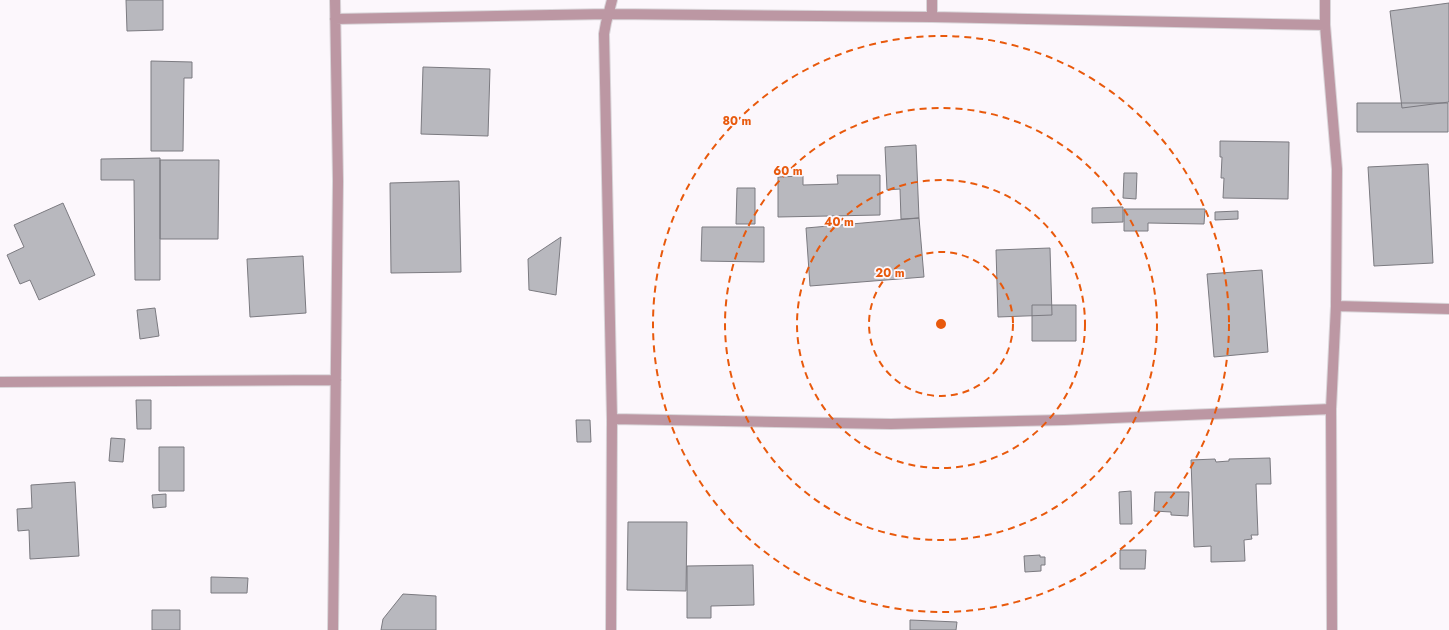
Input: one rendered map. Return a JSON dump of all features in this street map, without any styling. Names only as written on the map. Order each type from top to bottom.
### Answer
[{"type":"street","points":[[333,630],[338,181],[335,0]]},
{"type":"street","points":[[611,630],[612,419],[604,34],[612,0]]},
{"type":"street","points":[[932,0],[932,17]]},
{"type":"street","points":[[1325,0],[1325,25],[1337,170],[1336,306],[1331,408],[1332,630]]},
{"type":"street","points":[[335,20],[609,14],[932,17],[1325,25]]},
{"type":"street","points":[[1336,306],[1449,308]]},
{"type":"street","points":[[0,382],[336,380]]},
{"type":"street","points":[[612,419],[890,424],[1064,420],[1331,408]]},
{"type":"building","points":[[126,0],[163,0],[163,30],[127,31]]},
{"type":"building","points":[[1449,3],[1449,102],[1402,108],[1390,11]]},
{"type":"building","points":[[151,61],[192,62],[192,78],[184,78],[183,151],[151,151]]},
{"type":"building","points":[[423,67],[490,69],[488,136],[421,134]]},
{"type":"building","points":[[1357,103],[1448,103],[1448,132],[1357,132]]},
{"type":"building","points":[[1220,141],[1289,142],[1288,199],[1223,198],[1224,178],[1221,178],[1222,157],[1220,157]]},
{"type":"building","points":[[916,145],[919,218],[901,219],[900,189],[887,190],[885,147]]},
{"type":"building","points":[[160,158],[160,280],[135,280],[134,180],[101,180],[101,159]]},
{"type":"building","points":[[160,160],[219,160],[218,239],[160,239]]},
{"type":"building","points":[[1428,164],[1433,263],[1374,266],[1368,167]]},
{"type":"building","points":[[1124,173],[1137,173],[1136,199],[1123,198]]},
{"type":"building","points":[[837,175],[880,175],[880,215],[778,217],[778,177],[803,176],[803,185],[838,184]]},
{"type":"building","points":[[459,181],[461,272],[391,273],[390,183]]},
{"type":"building","points":[[737,188],[755,188],[755,224],[736,224]]},
{"type":"building","points":[[63,203],[95,275],[39,300],[30,280],[20,284],[7,255],[24,247],[14,225]]},
{"type":"building","points":[[1123,207],[1123,222],[1092,223],[1092,208]]},
{"type":"building","points":[[1124,209],[1205,209],[1204,224],[1148,223],[1148,231],[1124,231]]},
{"type":"building","points":[[1238,211],[1238,219],[1215,220],[1215,212]]},
{"type":"building","points":[[919,218],[924,277],[810,286],[806,228]]},
{"type":"building","points":[[702,227],[764,227],[764,262],[701,261]]},
{"type":"building","points":[[561,237],[556,295],[529,290],[528,259]]},
{"type":"building","points":[[1050,248],[1052,315],[998,317],[996,250]]},
{"type":"building","points":[[303,256],[306,313],[250,317],[247,259]]},
{"type":"building","points":[[1262,270],[1268,352],[1214,357],[1207,274]]},
{"type":"building","points":[[1032,305],[1076,305],[1076,341],[1032,341]]},
{"type":"building","points":[[155,308],[159,336],[140,339],[137,310]]},
{"type":"building","points":[[136,400],[151,400],[151,429],[137,429]]},
{"type":"building","points":[[576,420],[590,420],[591,442],[577,442]]},
{"type":"building","points":[[111,438],[125,439],[123,462],[109,461]]},
{"type":"building","points":[[159,447],[184,447],[184,491],[159,491]]},
{"type":"building","points":[[1270,458],[1271,484],[1256,484],[1258,535],[1251,535],[1252,539],[1244,540],[1245,561],[1211,562],[1211,546],[1194,547],[1191,460],[1215,459],[1216,462],[1229,461],[1229,459]]},
{"type":"building","points":[[75,482],[79,556],[30,559],[29,530],[18,531],[17,509],[32,508],[31,485]]},
{"type":"building","points":[[1131,491],[1132,524],[1120,524],[1119,492]]},
{"type":"building","points":[[1155,492],[1189,492],[1188,516],[1171,515],[1171,512],[1154,511]]},
{"type":"building","points":[[166,494],[166,507],[153,508],[152,495]]},
{"type":"building","points":[[628,522],[687,522],[686,591],[627,590]]},
{"type":"building","points":[[1120,550],[1146,550],[1145,569],[1120,569]]},
{"type":"building","points":[[1040,555],[1040,557],[1045,557],[1045,565],[1041,565],[1041,571],[1025,572],[1024,556]]},
{"type":"building","points":[[753,565],[754,605],[711,606],[711,618],[687,618],[687,566]]},
{"type":"building","points":[[211,577],[248,578],[247,593],[211,593]]},
{"type":"building","points":[[403,594],[436,596],[436,630],[381,630],[383,619]]},
{"type":"building","points":[[152,610],[180,610],[180,630],[152,630]]},
{"type":"building","points":[[910,620],[957,622],[956,630],[910,630]]}]
